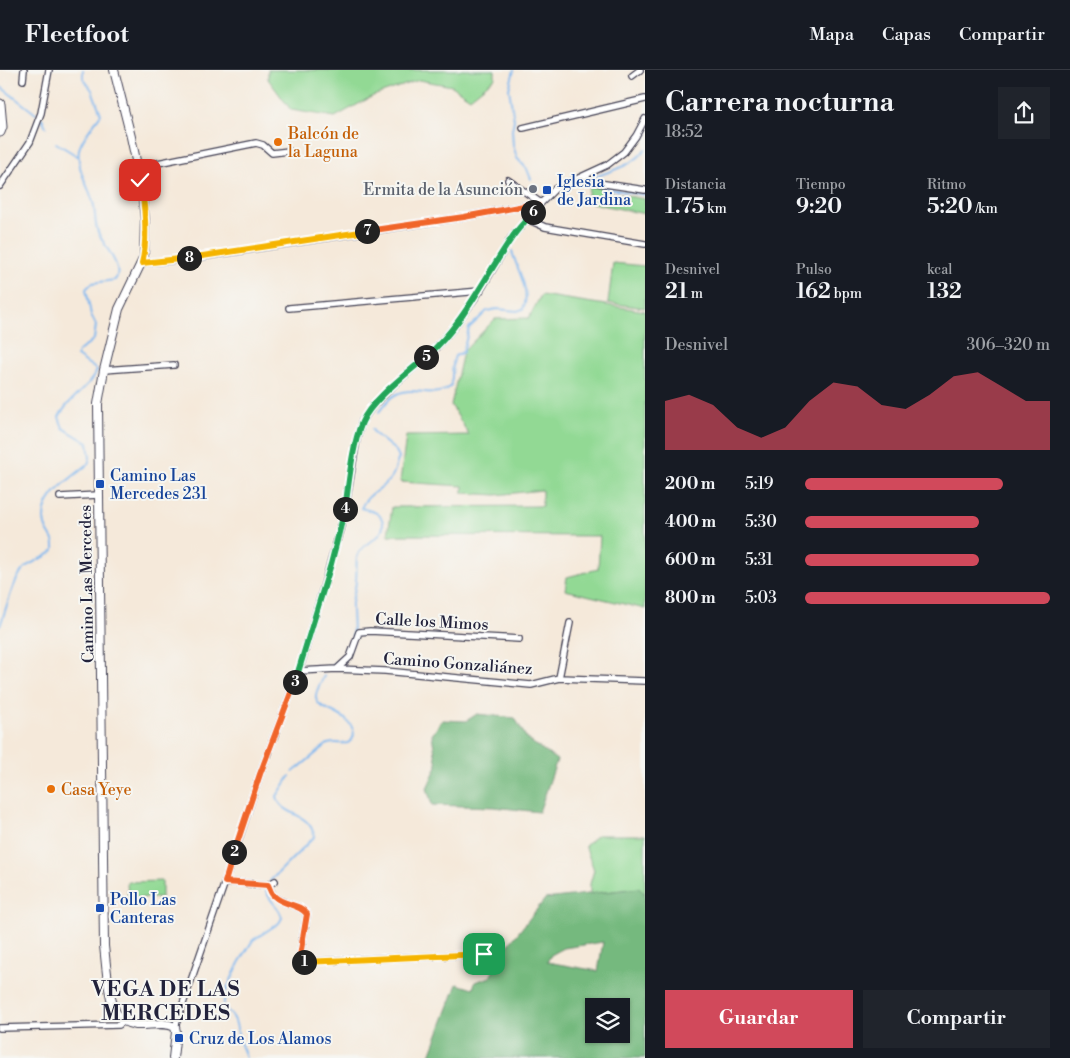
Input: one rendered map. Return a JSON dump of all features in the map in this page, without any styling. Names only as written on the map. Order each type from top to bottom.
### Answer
[{"type":"main road","name":"Camino Las Mercedes","points":[[114,70],[138,167],[145,219],[144,257],[119,309],[98,404],[104,946],[116,1014],[123,1021]]},
{"type":"main road","points":[[0,104],[2,127],[0,132]]},
{"type":"main road","points":[[123,1021],[135,1025],[169,1024],[175,1027],[173,1058]]},
{"type":"street","points":[[23,80],[24,70]]},
{"type":"street","points":[[0,186],[30,142],[41,113],[49,70]]},
{"type":"street","points":[[632,76],[640,70]]},
{"type":"street","points":[[523,128],[645,99]]},
{"type":"street","points":[[175,1027],[260,774],[299,671],[344,516],[357,438],[362,421],[372,407],[434,350],[455,326],[480,291],[512,238],[539,204],[555,189],[607,166],[624,152],[636,136],[645,119]]},
{"type":"street","points":[[138,167],[256,143],[263,145],[272,153],[289,151]]},
{"type":"street","points":[[586,175],[592,182],[645,190]]},
{"type":"street","points":[[508,180],[539,204]]},
{"type":"street","points":[[142,263],[187,259],[539,204]]},
{"type":"street","points":[[528,219],[545,227],[645,244]]},
{"type":"street","points":[[289,308],[480,291]]},
{"type":"street","points":[[104,370],[174,365]]},
{"type":"street","points":[[60,497],[98,495]]},
{"type":"street","points":[[559,678],[570,623]]},
{"type":"street","name":"Calle los Mimos","points":[[337,669],[350,657],[359,632],[519,639]]},
{"type":"street","name":"Camino Gonzaliánez","points":[[299,671],[337,669],[531,685],[559,678],[645,681]]},
{"type":"street","points":[[225,882],[268,885],[275,881]]},
{"type":"street","points":[[268,885],[274,896],[282,902],[303,908],[307,914],[299,962],[484,954]]},
{"type":"street","points":[[0,1028],[119,1025],[123,1021]]},
{"type":"green space","points":[[268,70],[495,70],[495,78],[470,98],[452,86],[419,80],[373,96],[335,117],[291,110],[268,79]]},
{"type":"green space","points":[[589,186],[598,187],[605,192],[645,199],[645,214],[587,202]]},
{"type":"green space","points":[[613,263],[645,266],[645,308],[608,303]]},
{"type":"green space","points":[[541,295],[645,311],[645,609],[565,590],[567,577],[598,569],[600,536],[388,535],[392,507],[542,506],[542,490],[496,495],[463,493],[463,486],[400,482],[406,436],[469,435],[451,405],[463,352],[495,319],[529,318]]},
{"type":"green space","points":[[477,714],[515,718],[527,739],[557,760],[539,812],[494,807],[432,805],[427,788],[437,766],[432,735],[442,720],[466,721]]},
{"type":"green space","points":[[597,835],[645,835],[645,894],[639,888],[590,894],[590,884],[594,870],[585,846]]},
{"type":"green space","points":[[162,881],[162,897],[128,898],[127,882]]},
{"type":"green space","points":[[639,888],[645,894],[645,1058],[429,1058],[457,984],[473,989],[475,982],[490,977],[506,948],[545,899]],"holes":[[[603,942],[598,971],[547,962],[551,955],[564,948]]]},
{"type":"waterway","points":[[0,626],[14,585],[22,571],[54,550],[52,539],[46,529],[44,515],[51,497],[88,464],[90,458],[88,443],[63,428],[59,417],[68,404],[89,383],[97,370],[77,356],[78,352],[94,339],[96,325],[91,315],[86,289],[92,283],[115,280],[117,269],[97,228],[93,202],[79,163],[80,146],[101,114],[92,90],[83,78],[83,70]]},
{"type":"waterway","points":[[514,70],[509,89],[514,120],[512,130],[513,145],[517,158],[527,169],[531,179]]},
{"type":"waterway","points":[[1,87],[36,114]]},
{"type":"waterway","points":[[42,118],[46,127]]},
{"type":"waterway","points":[[56,143],[79,157]]},
{"type":"waterway","points":[[592,178],[628,164],[641,155],[645,149]]},
{"type":"waterway","points":[[562,191],[584,180]]},
{"type":"waterway","points":[[601,185],[605,188],[645,195]]},
{"type":"waterway","points":[[379,412],[392,397],[399,393],[407,391],[437,392],[451,386],[455,356],[463,352],[469,328],[487,311],[497,309],[517,311],[523,309],[526,295],[525,287],[512,251]]},
{"type":"waterway","points":[[331,666],[345,657],[351,642],[353,629],[352,602],[356,583],[357,557],[359,552],[376,538],[383,525],[379,515],[361,508],[363,503],[392,477],[399,457],[396,451],[374,433],[372,429]]},
{"type":"waterway","points":[[293,772],[328,744],[348,743],[354,734],[350,724],[345,719],[321,706],[318,702],[316,693],[324,676]]},
{"type":"waterway","points":[[270,881],[314,837],[308,823],[279,802],[277,796],[290,776]]},
{"type":"waterway","points":[[246,1058],[236,1023],[232,1015],[223,1007],[226,991],[239,963],[253,940],[279,923],[282,918],[266,890]]},
{"type":"place","name":"Balcón de la Laguna","points":[[278,142]]},
{"type":"place","name":"Ermita de la Asunción","points":[[533,189]]},
{"type":"place","name":"Iglesia de Jardina","points":[[547,190]]},
{"type":"place","name":"Camino Las Mercedes 231","points":[[100,484]]},
{"type":"place","name":"Casa Yeye","points":[[51,789]]},
{"type":"place","name":"Pollo Las Canteras","points":[[100,908]]},
{"type":"place","name":"Cruz de Los Alamos","points":[[179,1038]]},
{"type":"district","name":"VEGA DE LAS MERCEDES","points":[[166,1001]]},
{"type":"route","points":[[140,180],[145,219],[144,257],[142,263],[146,264],[464,217],[529,205],[538,206],[512,238],[480,291],[455,326],[434,350],[372,407],[362,421],[357,438],[344,516],[312,630],[299,671],[260,774],[225,882],[268,885],[274,896],[282,902],[303,908],[307,914],[299,962],[484,954]]}]
